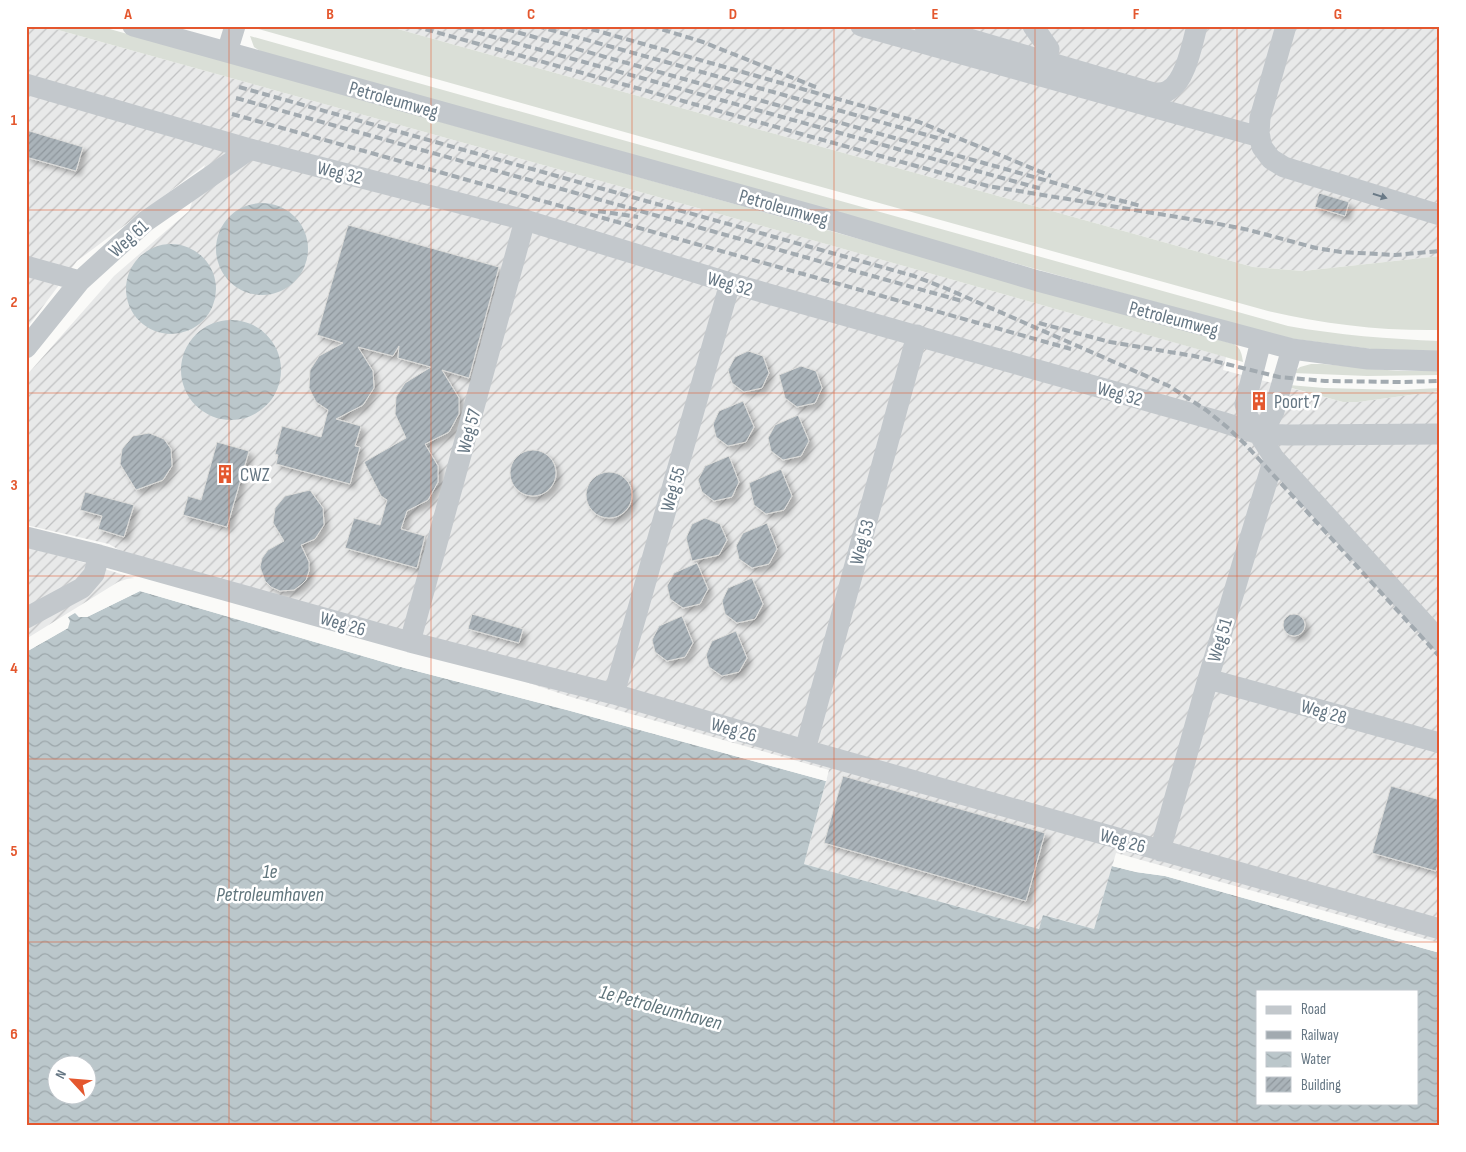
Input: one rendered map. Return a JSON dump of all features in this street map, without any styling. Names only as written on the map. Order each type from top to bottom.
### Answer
[{"type":"street","name":"Petroleumweg","points":[[133,26],[829,220],[1038,281],[1292,349],[1368,359],[1440,361]]},
{"type":"street","points":[[227,52],[235,26]]},
{"type":"street","points":[[861,26],[1260,137]]},
{"type":"street","points":[[925,26],[1154,93],[1163,93],[1171,90],[1183,72],[1197,26]]},
{"type":"street","points":[[1032,26],[1049,49],[1046,61]]},
{"type":"street","points":[[1286,26],[1260,118],[1259,134],[1262,147],[1271,159],[1284,166],[1440,215]]},
{"type":"street","name":"Weg 32","points":[[26,84],[250,149],[525,220],[730,283],[1222,422],[1258,434],[1440,434]]},
{"type":"street","name":"Weg 61","points":[[26,348],[80,281],[146,221],[250,149]]},
{"type":"street","name":"Weg 57","points":[[410,642],[525,220]]},
{"type":"street","points":[[26,266],[80,281]]},
{"type":"street","name":"Weg 55","points":[[614,694],[730,283]]},
{"type":"street","name":"Weg 53","points":[[805,750],[917,335]]},
{"type":"street","points":[[1261,341],[1245,404],[1248,417],[1258,434],[1274,458],[1440,642]]},
{"type":"street","points":[[1258,434],[1268,423],[1274,411],[1292,349]]},
{"type":"street","name":"Weg 51","points":[[1160,851],[1208,679],[1274,458]]},
{"type":"street","name":"Weg 26","points":[[26,536],[410,642],[614,694],[1160,851],[1440,929]]},
{"type":"street","points":[[26,618],[82,588],[94,574],[99,555]]},
{"type":"street","name":"Weg 28","points":[[1208,679],[1440,743]]},
{"type":"shaded area","points":[[26,26],[44,26],[1226,357],[1223,370],[1343,402],[1358,402],[1440,391],[1440,943],[1116,853],[1094,929],[1044,915],[1039,929],[804,864],[829,770],[571,697],[174,565],[126,554],[109,544],[26,525],[26,376],[114,276],[189,211],[205,165],[77,261],[26,329]]},
{"type":"shaded area","points":[[44,26],[99,26],[1234,344],[1242,354],[1243,362],[780,231]]},
{"type":"shaded area","points":[[248,26],[387,26],[1253,267],[1303,271],[1440,256],[1440,330],[1353,326],[1268,311]]},
{"type":"shaded area","points":[[387,26],[1440,26],[1440,256],[1303,271],[1253,267]]},
{"type":"shaded area","points":[[250,36],[1288,326],[1364,336],[1440,341],[1440,351],[1371,349],[1287,338],[1240,326],[263,53],[254,47]]},
{"type":"shaded area","points":[[1311,364],[1398,371],[1440,371],[1440,375],[1367,376],[1293,373],[1300,367]]},
{"type":"shaded area","points":[[1289,385],[1400,390],[1440,388],[1440,391],[1358,402],[1343,402],[1288,387]]},
{"type":"shaded area","points":[[26,547],[134,578],[118,582],[26,639]]},
{"type":"water","points":[[262,203],[280,206],[295,216],[305,231],[308,249],[305,267],[295,282],[280,292],[262,295],[244,292],[229,282],[219,267],[216,249],[219,231],[229,216],[244,206]]},
{"type":"water","points":[[171,244],[188,247],[203,257],[213,272],[216,289],[213,306],[203,321],[188,331],[171,334],[154,331],[139,321],[129,306],[126,289],[129,272],[139,257],[154,247]]},
{"type":"water","points":[[231,320],[250,324],[266,335],[277,351],[281,370],[277,389],[266,405],[250,416],[231,420],[212,416],[196,405],[185,389],[181,370],[185,351],[196,335],[212,324]]},
{"type":"water","name":"1e Petroleumhaven","points":[[140,591],[397,666],[567,710],[826,781],[804,864],[1039,929],[1043,915],[1094,929],[1112,866],[1165,876],[1440,953],[1440,1126],[26,1126],[26,652],[68,628],[68,617],[75,612],[79,617],[87,617]]},
{"type":"pier","points":[[140,588],[398,663],[827,779],[826,781],[567,710],[397,666],[140,591],[87,617],[79,617],[75,613],[68,617],[70,621],[68,628],[26,652],[26,649],[66,627],[67,621],[65,616],[74,610],[77,610],[80,615],[86,615]]},
{"type":"pier","points":[[1113,863],[1137,870],[1166,874],[1440,950],[1440,953],[1165,876],[1112,866]]},
{"type":"building","points":[[26,130],[83,147],[76,171],[26,157]]},
{"type":"building","points":[[1319,193],[1349,202],[1345,216],[1315,207]]},
{"type":"building","points":[[348,225],[499,267],[469,378],[442,370],[459,398],[459,414],[449,432],[425,444],[438,466],[438,482],[428,500],[407,511],[401,529],[425,536],[417,568],[345,548],[354,518],[380,525],[387,500],[381,496],[364,462],[406,438],[395,414],[396,397],[405,383],[431,367],[398,358],[399,346],[393,356],[358,347],[373,371],[374,388],[363,405],[336,419],[361,426],[355,446],[360,447],[350,484],[276,464],[278,455],[275,454],[282,426],[321,437],[328,410],[316,402],[309,388],[310,370],[319,356],[343,343],[317,335]]},
{"type":"building","points":[[748,351],[763,356],[769,373],[762,388],[744,392],[732,383],[728,370],[735,357]]},
{"type":"building","points":[[801,366],[816,371],[822,388],[815,403],[797,407],[785,398],[779,375]]},
{"type":"building","points":[[743,401],[754,427],[746,442],[728,446],[716,437],[713,424],[719,411]]},
{"type":"building","points":[[798,415],[809,441],[801,456],[783,460],[771,451],[768,438],[775,425]]},
{"type":"building","points":[[149,433],[164,439],[171,449],[172,466],[163,480],[136,490],[120,464],[122,449],[133,436]]},
{"type":"building","name":"CWZ","points":[[217,442],[249,451],[227,527],[183,515],[188,496],[201,500]]},
{"type":"building","points":[[533,450],[546,454],[552,460],[556,473],[552,486],[546,492],[533,496],[520,492],[514,486],[510,473],[514,460],[520,454]]},
{"type":"building","points":[[729,456],[739,482],[732,497],[714,501],[702,492],[698,480],[705,466]]},
{"type":"building","points":[[781,469],[792,496],[784,510],[766,514],[754,505],[749,483]]},
{"type":"building","points":[[609,472],[622,476],[628,482],[632,495],[628,508],[622,514],[609,518],[596,514],[590,508],[586,495],[590,482],[596,476]]},
{"type":"building","points":[[310,490],[323,508],[324,525],[315,539],[301,545],[309,562],[306,580],[294,590],[280,591],[271,587],[265,581],[260,567],[262,558],[268,550],[284,541],[273,523],[275,508],[285,496]]},
{"type":"building","points":[[85,492],[134,505],[124,537],[98,529],[102,516],[80,510]]},
{"type":"building","points":[[705,518],[720,524],[727,540],[719,555],[692,561],[686,538],[692,524]]},
{"type":"building","points":[[767,523],[777,549],[769,564],[752,568],[739,559],[736,546],[743,533]]},
{"type":"building","points":[[697,563],[708,589],[700,604],[683,608],[670,599],[667,586],[674,573]]},
{"type":"building","points":[[752,578],[763,604],[755,619],[737,623],[725,614],[722,601],[728,588]]},
{"type":"building","points":[[472,614],[523,629],[519,643],[468,629]]},
{"type":"building","points":[[1294,614],[1302,617],[1305,625],[1302,633],[1294,636],[1286,633],[1283,625],[1286,617]]},
{"type":"building","points":[[682,616],[693,643],[685,657],[667,661],[655,652],[652,640],[659,626]]},
{"type":"building","points":[[736,631],[747,658],[739,672],[722,676],[709,667],[706,655],[712,641]]},
{"type":"building","points":[[843,776],[1045,833],[1026,901],[824,843]]},
{"type":"building","points":[[1391,786],[1440,800],[1440,858],[1436,871],[1372,853]]},
{"type":"railway","points":[[414,26],[988,186],[1214,223],[1249,230],[1316,248],[1341,252],[1395,255],[1440,251]]},
{"type":"railway","points":[[454,26],[1042,189]]},
{"type":"railway","points":[[495,26],[1141,206]]},
{"type":"railway","points":[[537,26],[952,142]]},
{"type":"railway","points":[[580,26],[919,122],[1051,176]]},
{"type":"railway","points":[[651,26],[703,42],[818,88]]},
{"type":"railway","points":[[239,87],[914,276],[1169,386],[1206,410],[1245,444],[1440,657]]},
{"type":"railway","points":[[236,98],[962,301]]},
{"type":"railway","points":[[232,114],[1071,349]]},
{"type":"railway","points":[[598,211],[638,217]]},
{"type":"railway","points":[[1039,323],[1110,342],[1194,356],[1279,377],[1325,381],[1440,381]]},
{"type":"place","name":"Poort 7","points":[[1259,401]]},
{"type":"place","name":"CWZ","points":[[225,474]]}]
